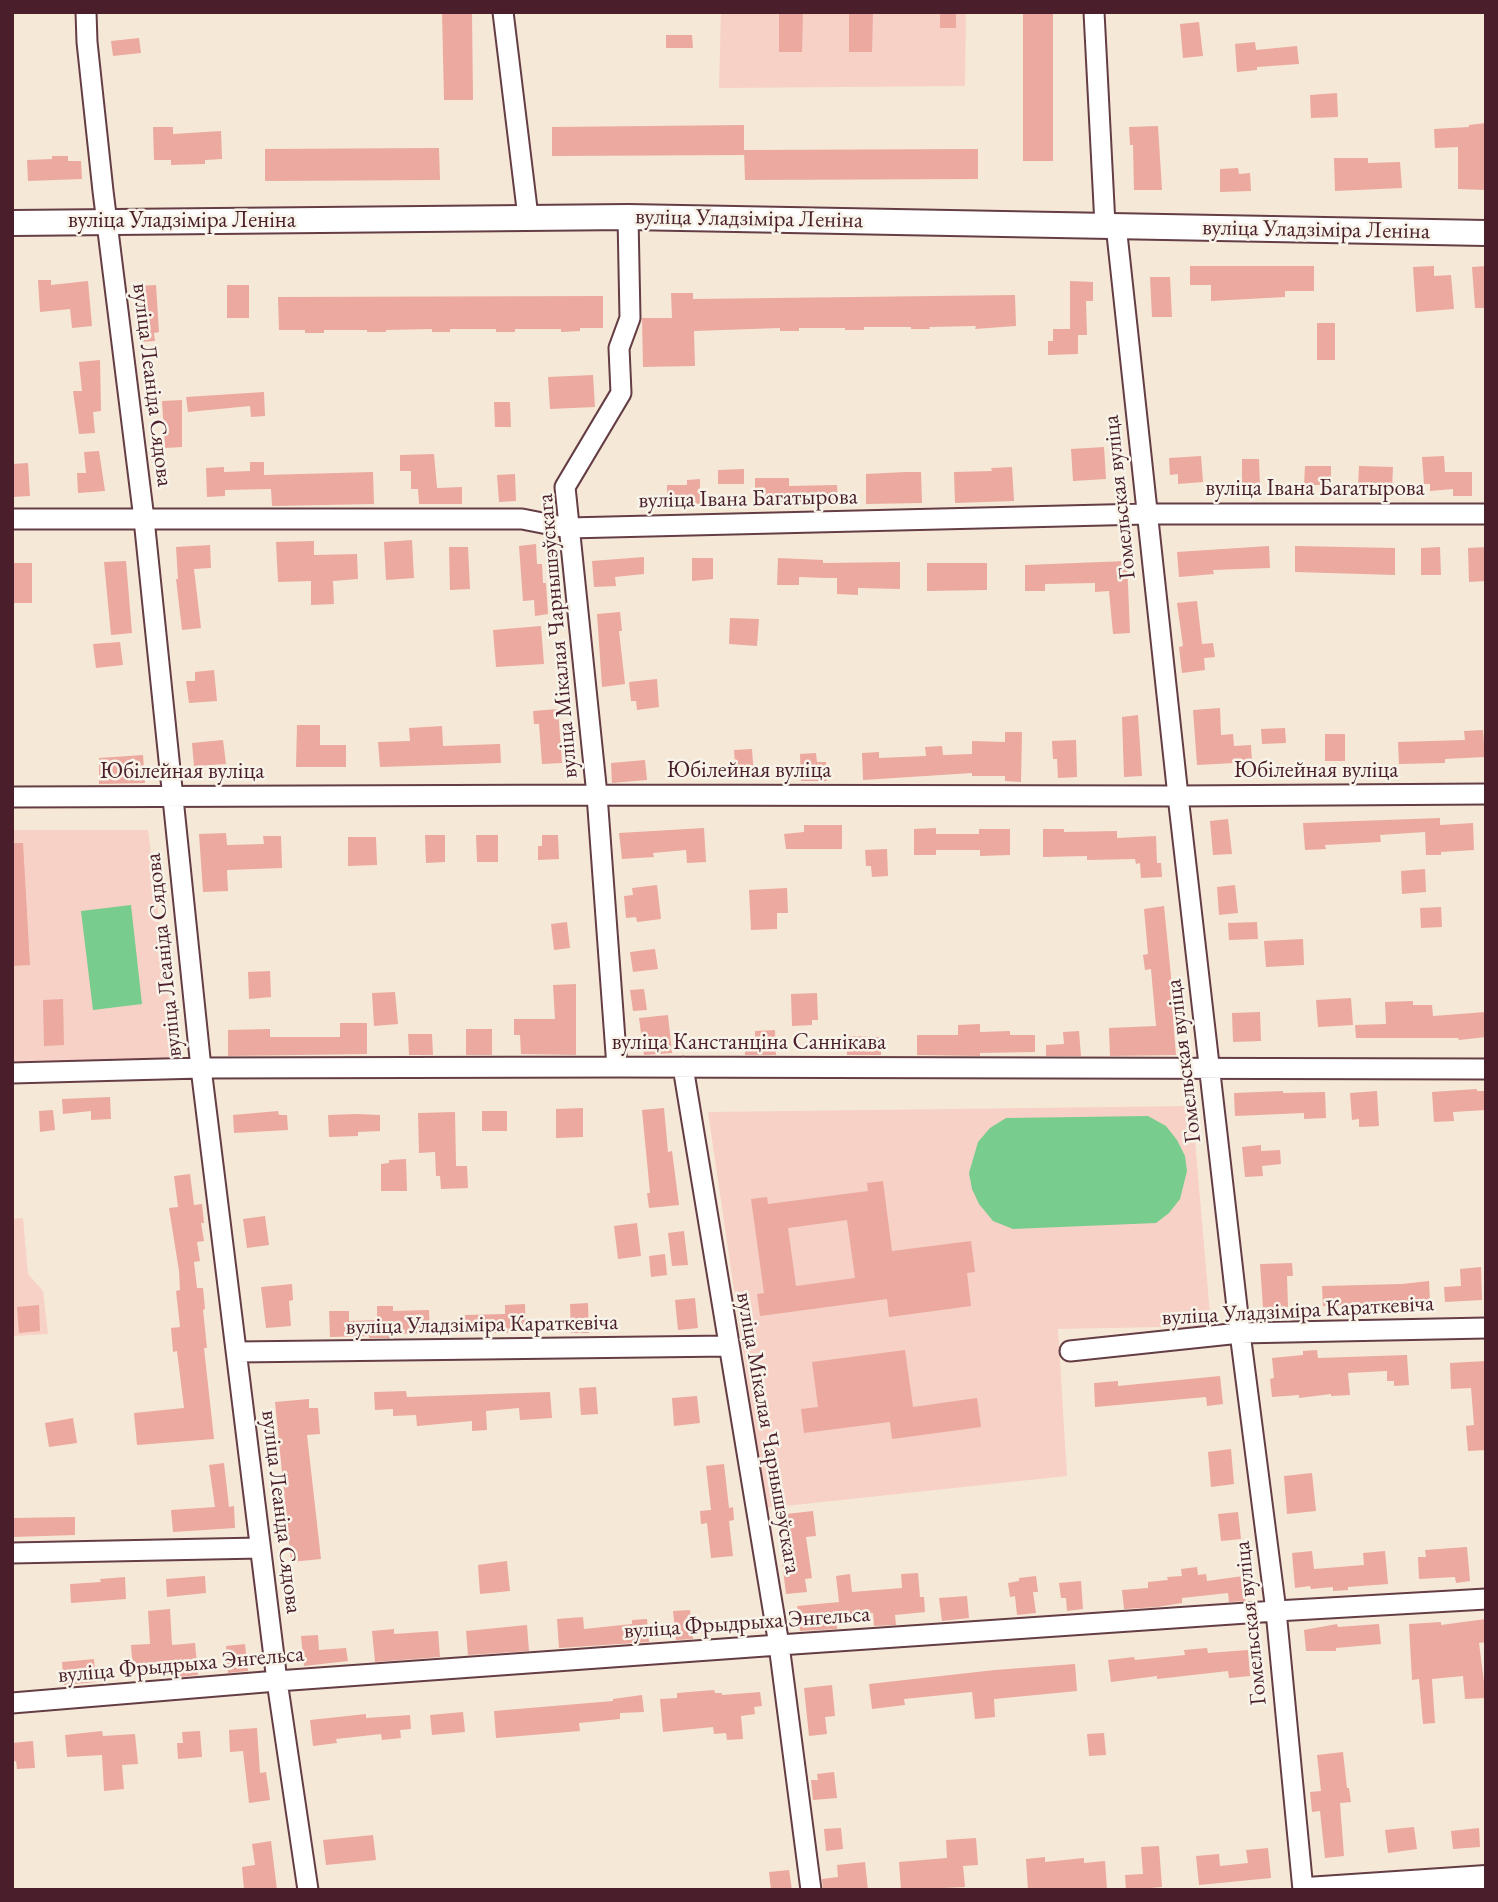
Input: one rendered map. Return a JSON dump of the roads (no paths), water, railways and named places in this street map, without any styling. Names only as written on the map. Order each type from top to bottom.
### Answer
[{"type":"main road","name":"вуліца Уладзіміра Леніна","points":[[12,223],[628,217],[1486,233]]},
{"type":"main road","points":[[1305,1890],[1486,1878]]},
{"type":"street","name":"вуліца Леаніда Сядова","points":[[86,12],[107,220],[144,519],[201,1068],[277,1681],[308,1890]]},
{"type":"street","points":[[503,12],[528,217]]},
{"type":"street","name":"Гомельская вуліца","points":[[1094,12],[1111,225],[1240,1333],[1276,1611],[1305,1890]]},
{"type":"street","name":"вуліца Мікалая Чарнышэўскага","points":[[617,1067],[597,795],[565,486],[621,393],[619,348],[630,318],[628,217]]},
{"type":"street","name":"вуліца Івана Багатырова","points":[[12,519],[522,519],[568,528],[1146,514],[1486,514]]},
{"type":"street","name":"Юбілейная вуліца","points":[[12,797],[1486,794]]},
{"type":"street","name":"вуліца Канстанціна Саннікава","points":[[12,1073],[201,1068],[1486,1069]]},
{"type":"street","name":"вуліца Мікалая Чарнышэўскага","points":[[683,1068],[779,1645],[811,1890]]},
{"type":"street","name":"вуліца Уладзіміра Караткевіча","points":[[1070,1351],[1240,1333],[1486,1328]]},
{"type":"street","name":"вуліца Уладзіміра Караткевіча","points":[[237,1353],[729,1346]]},
{"type":"street","points":[[12,1553],[260,1548]]},
{"type":"street","name":"вуліца Фрыдрыха Энгельса","points":[[12,1703],[779,1645],[1486,1599]]}]
